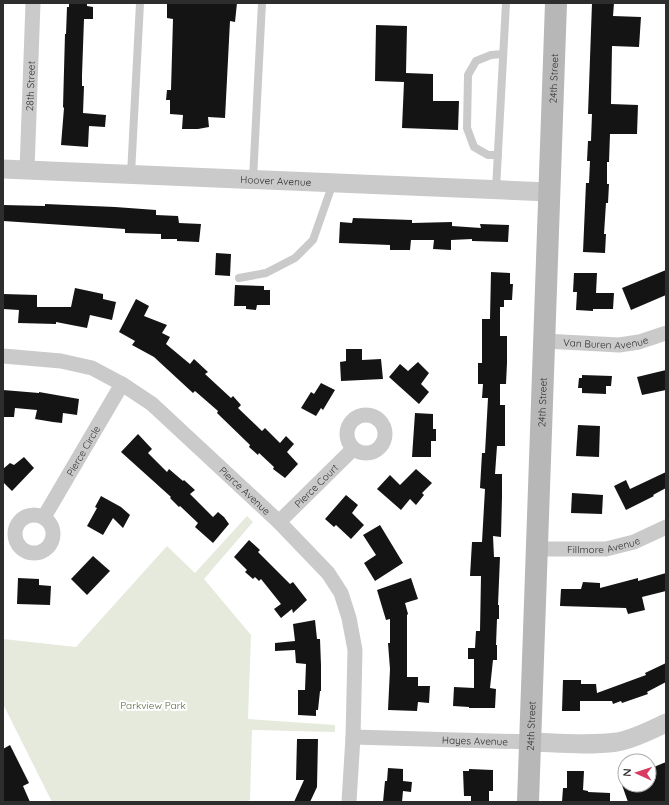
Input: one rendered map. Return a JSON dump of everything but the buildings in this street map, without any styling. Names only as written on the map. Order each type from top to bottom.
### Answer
[{"type":"main road","name":"24th Street","points":[[528,802],[556,3]]},
{"type":"street","name":"28th Street","points":[[27,170],[33,3]]},
{"type":"street","name":"Hoover Avenue","points":[[3,169],[549,192]]},
{"type":"street","name":"Van Buren Avenue","points":[[544,341],[619,345],[639,342],[666,333]]},
{"type":"street","name":"Pierce Avenue","points":[[3,356],[61,361],[92,368],[122,384],[152,404],[279,522],[328,573],[340,593],[350,618],[355,650],[353,737],[349,802]]},
{"type":"street","name":"Pierce Circle","points":[[44,517],[122,384]]},
{"type":"street","name":"Pierce Court","points":[[279,522],[353,449]]},
{"type":"street","name":"Fillmore Avenue","points":[[537,548],[606,549],[634,542],[666,527]]},
{"type":"street","name":"Hayes Avenue","points":[[353,737],[587,744],[618,742],[666,723]]},
{"type":"lane","points":[[131,174],[140,3]]},
{"type":"lane","points":[[253,179],[262,3]]},
{"type":"lane","points":[[496,190],[506,3]]},
{"type":"lane","points":[[498,155],[488,155],[474,147],[467,128],[468,75],[476,61],[491,55],[504,54]]},
{"type":"lane","points":[[239,278],[266,273],[295,258],[313,240],[333,182]]},
{"type":"green space","name":"Parkview Park","points":[[247,516],[253,522],[204,579],[251,635],[248,719],[335,725],[335,732],[252,730],[250,800],[246,802],[52,802],[3,704],[3,639],[76,647],[167,546],[195,573]]}]
